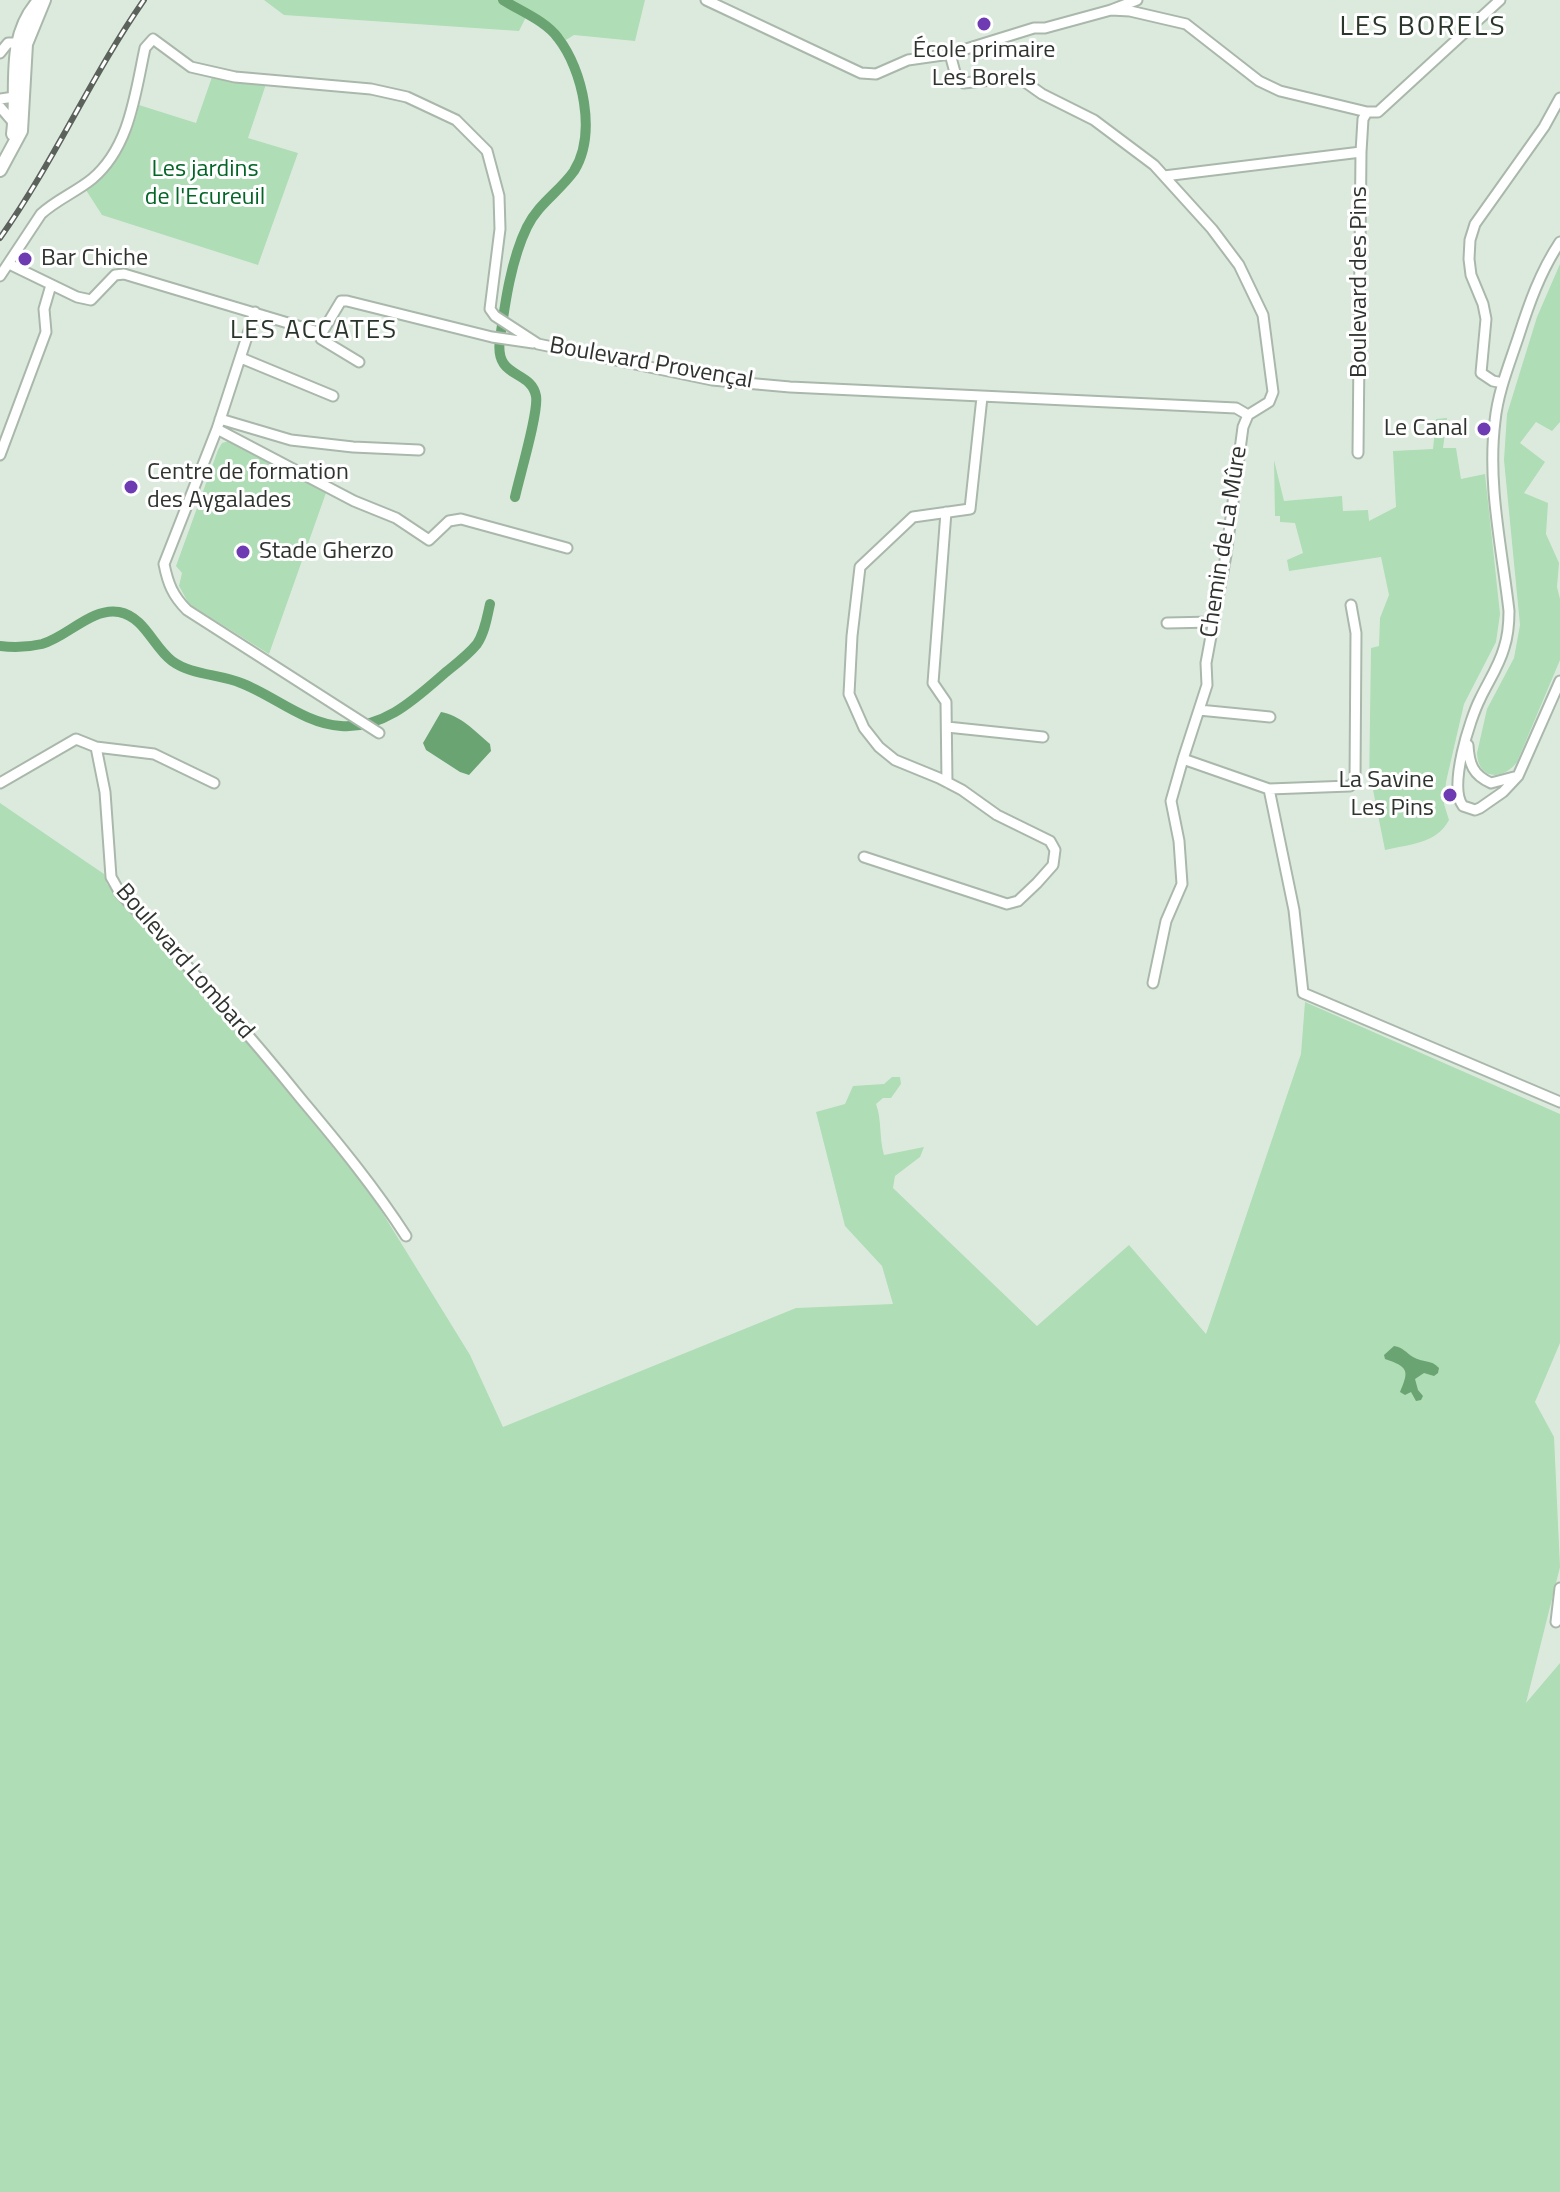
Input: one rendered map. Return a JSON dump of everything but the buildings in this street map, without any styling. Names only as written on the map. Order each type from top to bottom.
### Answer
[{"type":"main road","points":[[2,167],[21,131],[24,71],[22,24],[42,0]]},
{"type":"main road","points":[[2,167],[14,125],[14,64],[21,49]]},
{"type":"street","points":[[706,0],[861,73],[876,74],[908,60],[950,54],[1137,0]]},
{"type":"street","points":[[1111,10],[1130,11],[1186,24],[1259,81],[1280,91],[1378,112],[1500,0]]},
{"type":"street","name":"Boulevard Provençal","points":[[9,264],[41,214],[49,206],[71,196],[113,159],[126,130],[145,48],[153,39],[191,67],[235,77],[371,89],[407,97],[456,120],[487,151],[499,196],[500,229],[490,309],[495,316],[538,344],[712,380],[790,387],[1236,408],[1248,415]]},
{"type":"street","points":[[0,53],[8,43],[21,49]]},
{"type":"street","name":"Chemin de La Mûre","points":[[950,54],[959,80],[971,83],[1018,77],[1042,94],[1113,133],[1164,176],[1212,229],[1239,265],[1263,315],[1273,392],[1269,402],[1248,415],[1240,443],[1226,555],[1206,663],[1207,685],[1171,801],[1179,841],[1182,884],[1166,921],[1153,983]]},
{"type":"street","points":[[0,99],[14,97],[24,71]]},
{"type":"street","points":[[1503,383],[1481,373],[1486,319],[1471,275],[1470,240],[1475,224],[1544,127],[1560,98]]},
{"type":"street","points":[[0,107],[11,117],[14,125]]},
{"type":"street","name":"Boulevard des Pins","points":[[1358,453],[1361,152],[1363,119],[1367,112]]},
{"type":"street","points":[[1164,176],[1361,152]]},
{"type":"street","points":[[1560,242],[1528,305],[1496,414],[1493,452],[1509,630],[1504,650],[1476,708],[1468,734],[1458,794],[1463,806],[1475,810],[1503,792],[1518,776],[1560,681]]},
{"type":"street","points":[[0,276],[9,264],[77,297],[91,300],[115,275],[124,274],[318,332],[323,331],[341,301],[347,301],[492,337],[538,344]]},
{"type":"street","points":[[0,455],[46,332],[44,309],[51,285]]},
{"type":"street","points":[[255,312],[218,424],[164,564],[173,596],[197,618],[379,733]]},
{"type":"street","points":[[318,332],[321,339],[359,362]]},
{"type":"street","points":[[241,358],[333,396]]},
{"type":"street","points":[[864,857],[1007,904],[1018,901],[1053,865],[1055,850],[1050,841],[997,815],[947,782],[895,760],[879,747],[864,728],[849,694],[860,567],[913,517],[970,509],[982,397]]},
{"type":"street","points":[[218,424],[291,440],[419,450]]},
{"type":"street","points":[[218,424],[354,501],[396,518],[429,540],[449,521],[461,519],[567,548]]},
{"type":"street","points":[[946,512],[933,683],[946,702],[947,782]]},
{"type":"street","points":[[1183,759],[1269,789],[1350,786],[1355,781],[1356,633],[1351,605]]},
{"type":"street","points":[[1167,623],[1213,622]]},
{"type":"street","points":[[1199,710],[1270,717]]},
{"type":"street","points":[[947,727],[1043,737]]},
{"type":"street","points":[[1468,734],[1470,764],[1478,777],[1491,783],[1518,776]]},
{"type":"street","points":[[0,783],[76,739],[96,747],[154,754],[214,783]]},
{"type":"street","name":"Boulevard Lombard","points":[[96,747],[105,792],[111,877],[120,893],[275,1066],[377,1191],[406,1236]]},
{"type":"street","points":[[1269,789],[1294,910],[1303,993],[1560,1102]]},
{"type":"street","points":[[1556,1622],[1560,1588]]},
{"type":"green space","points":[[264,0],[645,0],[635,41],[574,35],[561,43],[550,29],[527,15],[519,31],[284,15]]},
{"type":"green space","name":"Les jardins de l'Ecureuil","points":[[212,77],[266,84],[248,138],[298,153],[258,265],[102,215],[86,190],[120,152],[139,105],[196,123]]},
{"type":"green space","points":[[1560,264],[1560,422],[1552,431],[1536,422],[1520,443],[1545,462],[1524,493],[1548,503],[1546,534],[1559,563],[1560,660],[1517,762],[1505,772],[1492,775],[1482,768],[1477,753],[1487,709],[1514,658],[1520,625],[1504,460],[1507,414],[1537,317]]},
{"type":"green space","points":[[1447,418],[1443,448],[1456,448],[1461,479],[1485,474],[1500,614],[1496,642],[1464,704],[1446,782],[1444,804],[1449,820],[1430,838],[1385,850],[1373,790],[1369,790],[1371,648],[1379,646],[1380,618],[1389,595],[1381,557],[1289,571],[1287,560],[1303,553],[1295,523],[1280,522],[1280,516],[1275,516],[1274,460],[1284,501],[1342,496],[1343,511],[1368,510],[1369,521],[1396,507],[1393,451],[1433,449],[1436,419]]},
{"type":"green space","name":"Stade Gherzo","points":[[229,441],[327,490],[269,654],[189,604],[179,586],[182,573],[176,566],[218,450],[222,443]]},
{"type":"green space","points":[[0,803],[104,874],[107,884],[244,1039],[369,1191],[470,1355],[503,1427],[796,1308],[893,1304],[882,1266],[845,1226],[816,1112],[845,1104],[853,1086],[884,1084],[892,1077],[900,1077],[901,1084],[891,1098],[883,1098],[876,1104],[884,1155],[924,1147],[920,1157],[895,1176],[893,1188],[1037,1326],[1129,1245],[1206,1334],[1301,1054],[1305,1002],[1560,1114],[1560,1343],[1535,1402],[1554,1437],[1560,1567],[1526,1703],[1560,1663],[1560,2192],[0,2192]]},
{"type":"shaded area","points":[[441,712],[461,720],[490,744],[491,751],[469,775],[426,750],[423,743]]},
{"type":"shaded area","points":[[1394,1346],[1439,1368],[1434,1376],[1424,1373],[1415,1379],[1423,1396],[1421,1400],[1416,1401],[1411,1392],[1405,1395],[1400,1392],[1405,1371],[1403,1367],[1385,1359],[1384,1355]]},
{"type":"waterway","points":[[503,0],[540,21],[567,51],[580,84],[586,121],[581,156],[574,171],[537,211],[527,227],[507,296],[500,339],[502,361],[533,387],[536,396],[532,430],[515,497]]},
{"type":"waterway","points":[[0,646],[42,644],[89,618],[119,612],[136,620],[165,655],[180,666],[241,683],[315,720],[357,726],[398,710],[466,656],[480,639],[490,604]]},
{"type":"railway","points":[[0,238],[144,0]]},
{"type":"place","name":"École primaire Les Borels","points":[[984,24]]},
{"type":"place","name":"Bar Chiche","points":[[25,259]]},
{"type":"place","name":"Le Canal","points":[[1484,429]]},
{"type":"place","name":"Centre de formation des Aygalades","points":[[131,487]]},
{"type":"place","name":"Stade Gherzo","points":[[243,552]]},
{"type":"place","name":"La Savine Les Pins","points":[[1450,795]]},
{"type":"district","name":"LES BORELS","points":[[1423,28]]},
{"type":"district","name":"LES ACCATES","points":[[314,332]]}]
